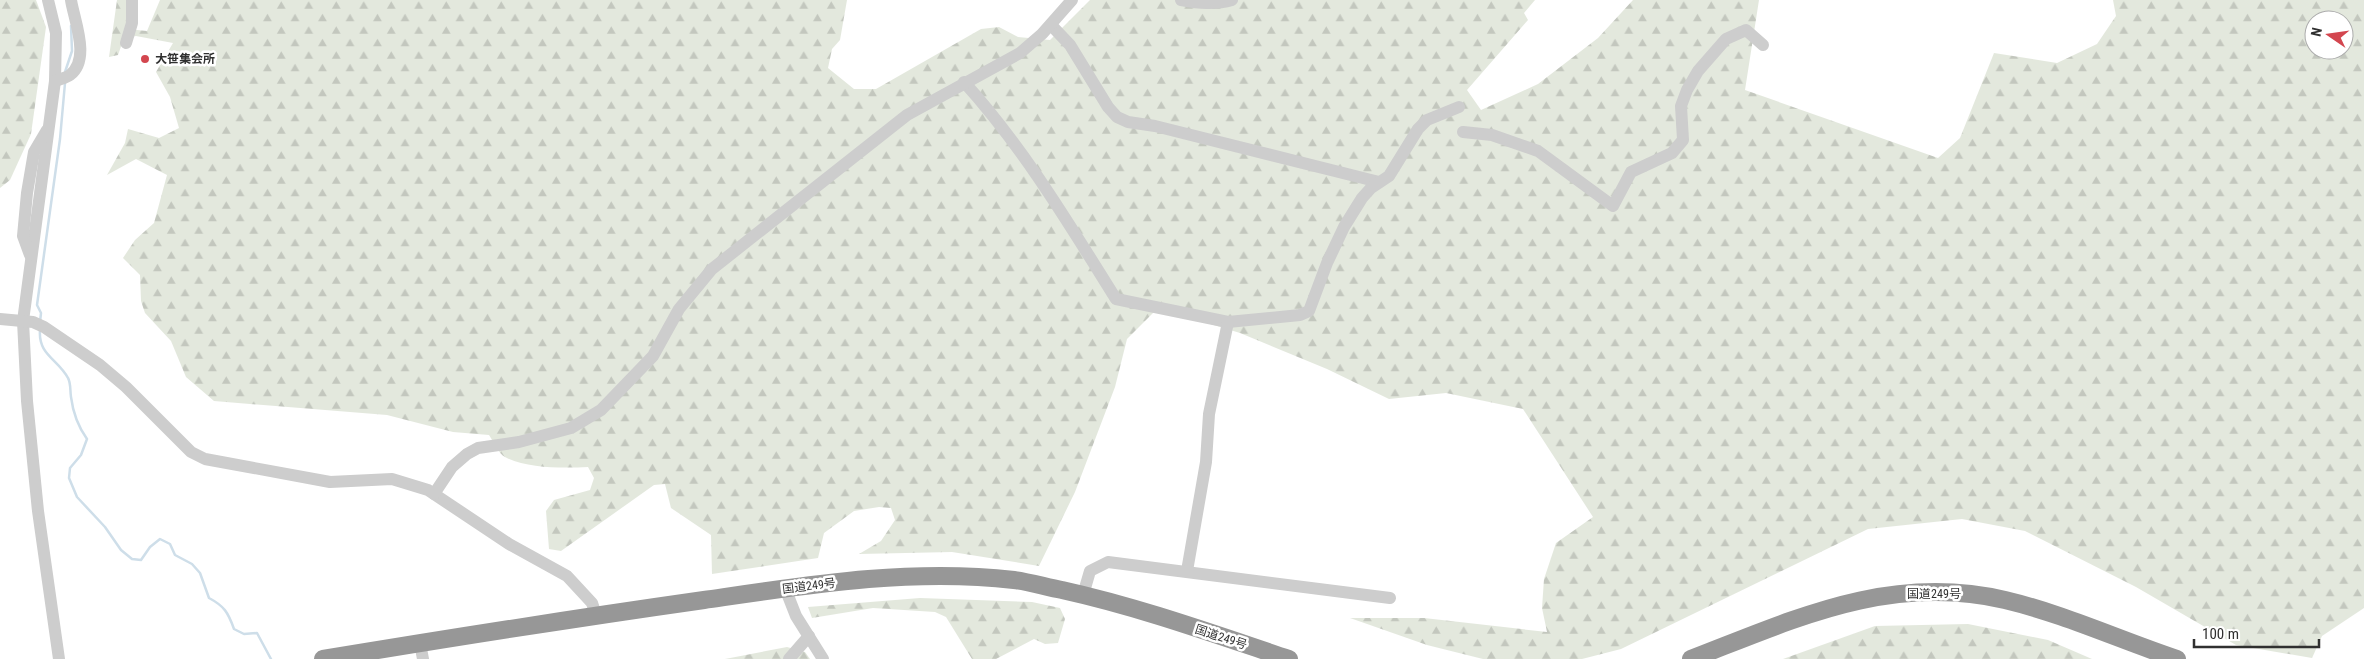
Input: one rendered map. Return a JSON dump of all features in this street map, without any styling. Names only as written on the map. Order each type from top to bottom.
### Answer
[{"type":"highway","name":"国道249号","points":[[323,659],[421,651],[596,615],[785,588],[913,575],[953,575],[1016,580],[1083,595],[1133,608],[1289,659]]},
{"type":"highway","name":"国道249号","points":[[1690,659],[1815,611],[1849,601],[1889,595],[1945,592],[1979,595],[2038,609],[2177,659]]},
{"type":"street","points":[[48,0],[56,33],[62,78],[49,126],[31,257],[33,323],[27,401],[38,511],[59,659]]},
{"type":"street","points":[[62,78],[80,58],[79,26],[71,0]]},
{"type":"street","points":[[126,43],[132,23],[132,0]]},
{"type":"street","points":[[434,494],[452,467],[467,454],[478,448],[519,442],[571,428],[601,410],[653,356],[678,308],[712,269],[907,115],[964,82],[1020,53],[1051,25],[1072,0]]},
{"type":"street","points":[[1181,0],[1200,3],[1224,3],[1232,0]]},
{"type":"street","points":[[1051,25],[1070,45],[1108,106],[1117,116],[1128,122],[1155,126],[1379,182]]},
{"type":"street","points":[[1464,132],[1492,136],[1538,151],[1613,206],[1631,172],[1672,154],[1683,140],[1681,106],[1687,90],[1698,71],[1726,40],[1746,30],[1763,45]]},
{"type":"street","points":[[964,82],[1000,123],[1073,231],[1116,299],[1228,322],[1300,315],[1309,311],[1327,263],[1344,227],[1362,198],[1379,182],[1389,176],[1418,129],[1426,120],[1459,107]]},
{"type":"street","points":[[0,319],[33,323],[100,365],[126,386],[191,452],[205,459],[330,482],[392,479],[418,486],[434,494],[509,544],[567,576],[592,602],[596,615]]},
{"type":"street","points":[[1187,571],[1206,462],[1209,414],[1228,322]]},
{"type":"street","points":[[1083,595],[1090,571],[1108,562],[1390,598]]},
{"type":"street","points":[[785,588],[796,616],[823,659]]},
{"type":"street","points":[[789,659],[808,636]]},
{"type":"green space","points":[[0,0],[36,0],[46,27],[31,134],[10,180],[0,188]]},
{"type":"green space","points":[[117,0],[131,0],[127,29],[147,31],[160,0],[847,0],[840,40],[832,49],[828,68],[854,89],[876,89],[981,29],[999,27],[1018,37],[1050,40],[1090,0],[1535,0],[1524,13],[1528,20],[1467,90],[1481,110],[1538,84],[1598,38],[1633,0],[1759,0],[1745,90],[1938,158],[1960,138],[1994,53],[2057,63],[2097,44],[2116,16],[2113,0],[2364,0],[2364,608],[2322,636],[2312,658],[2236,645],[2136,587],[2025,531],[1962,519],[1868,529],[1621,649],[1582,659],[1483,659],[1427,645],[1350,618],[1424,618],[1547,632],[1542,608],[1544,579],[1556,543],[1593,517],[1523,409],[1446,393],[1389,399],[1327,369],[1240,333],[1158,308],[1127,339],[1115,387],[1075,492],[1039,566],[952,552],[859,554],[881,541],[895,520],[891,508],[879,507],[854,511],[824,533],[818,558],[712,574],[711,535],[671,508],[665,484],[654,485],[561,551],[549,549],[546,511],[554,500],[590,490],[594,478],[588,467],[546,467],[524,464],[505,457],[498,450],[489,435],[453,432],[387,415],[214,401],[186,377],[171,341],[145,313],[141,301],[140,275],[123,258],[135,240],[154,223],[167,175],[136,159],[107,175],[125,143],[128,129],[159,138],[179,128],[170,97],[156,72],[173,43],[136,36],[124,38],[118,55],[109,57]]},
{"type":"green space","points":[[920,598],[1032,602],[1060,608],[1065,619],[1058,643],[1045,644],[1034,639],[996,659],[972,659],[946,617],[935,612],[873,608],[812,618],[808,607]]},
{"type":"green space","points":[[1968,624],[2048,640],[2092,659],[1783,659],[1875,626]]},
{"type":"green space","points":[[787,647],[805,652],[810,659],[725,659]]},
{"type":"waterway","points":[[65,72],[72,51],[71,26]]},
{"type":"waterway","points":[[40,322],[41,313],[37,305],[60,139],[65,83]]},
{"type":"waterway","points":[[40,330],[40,338],[45,351],[69,380],[74,414],[87,439],[81,455],[70,468],[69,478],[77,497],[105,527],[121,550],[132,559],[141,560],[150,547],[160,539],[170,544],[175,555],[192,564],[200,573],[209,598],[225,610],[234,629],[244,634],[257,633],[271,659]]},
{"type":"place","name":"大笹集会所","points":[[145,59]]}]
